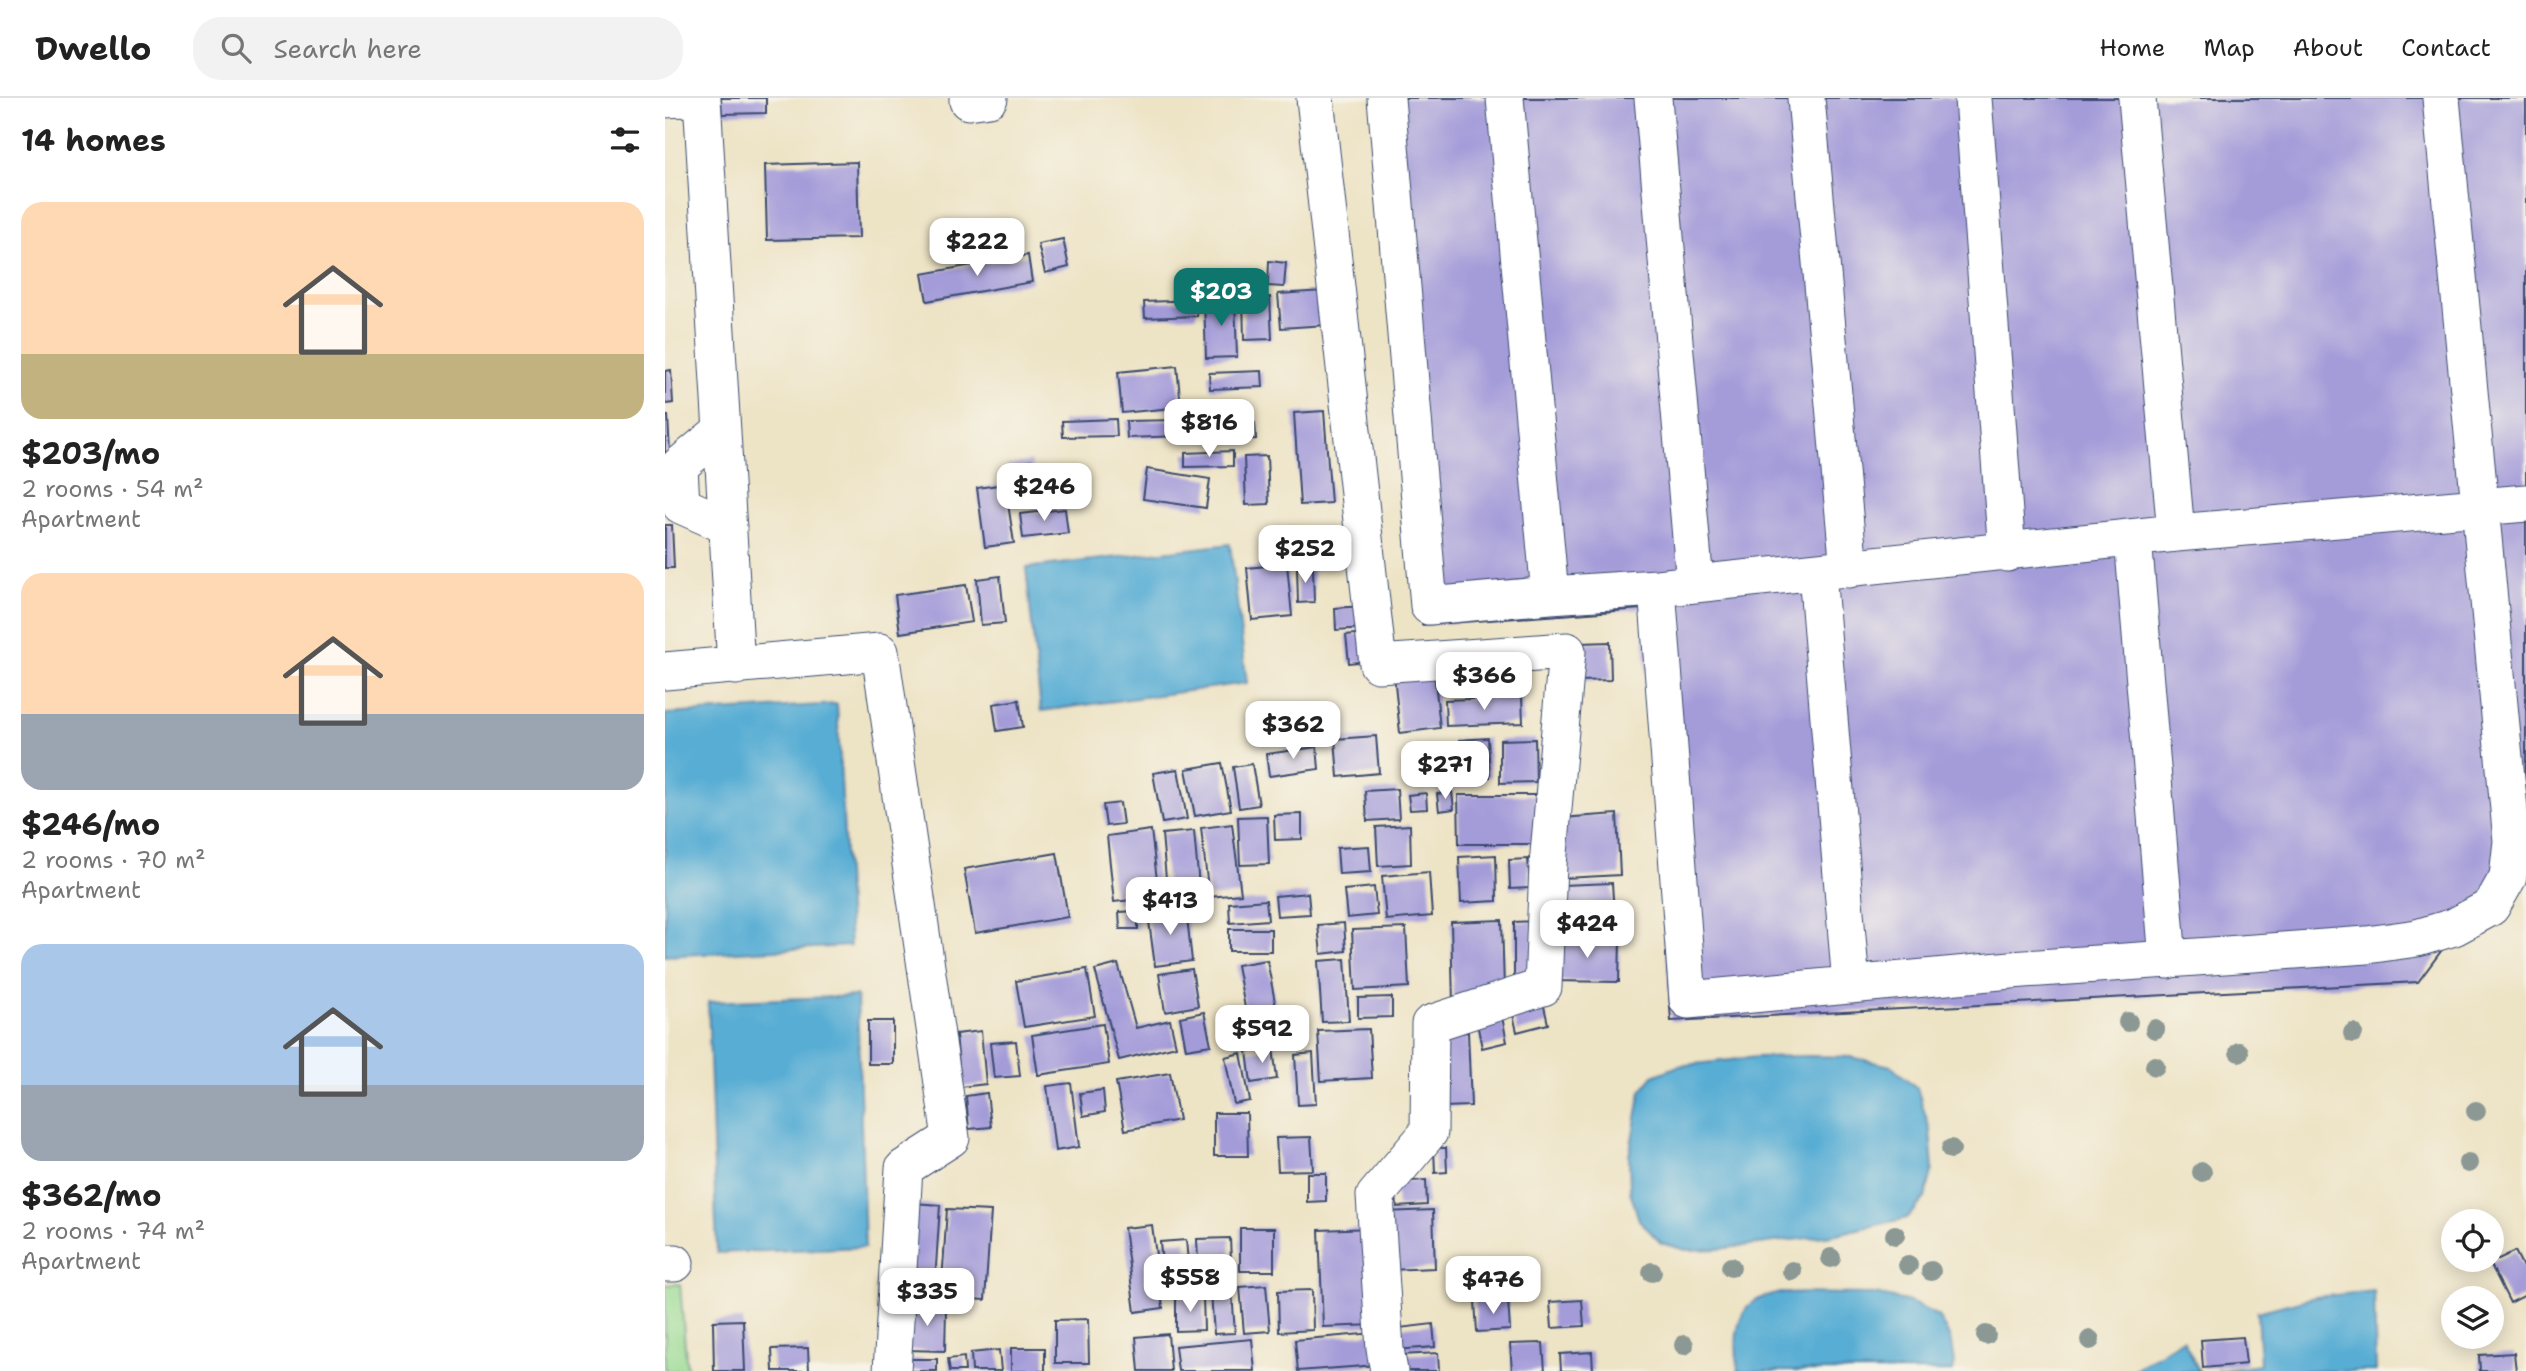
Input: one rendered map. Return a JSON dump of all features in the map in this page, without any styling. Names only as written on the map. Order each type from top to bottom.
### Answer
[{"type":"street","points":[[665,99],[686,98]]},
{"type":"street","points":[[702,98],[736,666]]},
{"type":"street","points":[[968,98],[968,101],[989,98]]},
{"type":"street","points":[[1315,98],[1378,664],[1567,651],[1548,865],[1543,987],[1430,1024],[1429,1132],[1375,1196],[1385,1349],[1389,1371]]},
{"type":"street","points":[[1386,98],[1429,606],[1550,594],[1657,588],[2176,533],[2526,503]]},
{"type":"street","points":[[1505,98],[1550,594]]},
{"type":"street","points":[[1653,98],[1695,584]]},
{"type":"street","points":[[1806,98],[1833,570],[1850,985]]},
{"type":"street","points":[[1973,98],[2007,552]]},
{"type":"street","points":[[2137,98],[2176,533]]},
{"type":"street","points":[[1657,588],[1688,1000],[2011,970],[2367,944],[2417,938],[2454,927],[2491,906],[2508,877],[2512,841],[2441,98]]},
{"type":"street","points":[[2133,538],[2168,960]]},
{"type":"street","points":[[665,671],[880,652],[951,1138],[904,1168],[892,1371]]},
{"type":"green space","points":[[680,1284],[687,1371],[665,1371],[665,1285]]},
{"type":"water","points":[[1230,544],[1247,683],[1041,711],[1026,568]]},
{"type":"water","points":[[837,704],[850,946],[665,956],[665,714]]},
{"type":"water","points":[[857,996],[865,1247],[717,1253],[708,1002]]},
{"type":"water","points":[[1757,1057],[1851,1057],[1891,1066],[1917,1088],[1930,1130],[1933,1169],[1925,1198],[1907,1218],[1832,1235],[1718,1249],[1686,1250],[1661,1243],[1639,1220],[1630,1191],[1629,1156],[1641,1091],[1653,1076],[1678,1066]]},
{"type":"water","points":[[2374,1291],[2376,1371],[2217,1371],[2260,1365],[2257,1312],[2315,1297]]},
{"type":"water","points":[[1780,1293],[1876,1294],[1910,1302],[1938,1316],[1950,1338],[1954,1362],[1952,1371],[1738,1371],[1738,1325],[1746,1309],[1763,1297]]},
{"type":"water","points":[[2183,1339],[2199,1371],[2132,1371]]},
{"type":"building","points":[[721,98],[766,98],[766,113],[722,114]]},
{"type":"building","points":[[1373,98],[2526,98],[2526,837],[2418,982],[1671,1021],[1642,609],[1422,625]]},
{"type":"building","points":[[857,162],[859,238],[767,240],[765,165]]},
{"type":"building","points":[[1063,239],[1069,267],[1045,273],[1038,244]]},
{"type":"building","points":[[1028,255],[1032,282],[927,301],[922,274]]},
{"type":"building","points":[[1269,261],[1286,263],[1284,287],[1268,286]]},
{"type":"building","points":[[1324,291],[1326,325],[1281,328],[1278,294]]},
{"type":"building","points":[[1270,297],[1272,339],[1244,340],[1243,298]]},
{"type":"building","points":[[1235,298],[1237,357],[1206,358],[1204,299]]},
{"type":"building","points":[[1197,300],[1197,316],[1145,318],[1144,302]]},
{"type":"building","points":[[1177,366],[1181,407],[1122,413],[1118,372]]},
{"type":"building","points":[[671,370],[673,403],[665,404],[665,371]]},
{"type":"building","points":[[1262,371],[1263,387],[1210,389],[1209,373]]},
{"type":"building","points":[[1324,411],[1331,503],[1300,505],[1294,413]]},
{"type":"building","points":[[665,416],[668,416],[670,454],[665,454]]},
{"type":"building","points":[[1116,419],[1117,436],[1063,437],[1062,421]]},
{"type":"building","points":[[1179,420],[1180,436],[1127,438],[1126,421]]},
{"type":"building","points":[[1255,423],[1256,439],[1202,441],[1202,425]]},
{"type":"building","points":[[1233,451],[1233,466],[1185,467],[1185,453]]},
{"type":"building","points":[[1267,456],[1269,504],[1246,505],[1244,457]]},
{"type":"building","points":[[1031,461],[1039,500],[1016,506],[1007,466]]},
{"type":"building","points":[[1147,469],[1210,479],[1206,508],[1143,499]]},
{"type":"building","points":[[1005,484],[1014,543],[985,547],[977,488]]},
{"type":"building","points":[[1065,509],[1068,533],[1023,538],[1020,514]]},
{"type":"building","points":[[665,525],[672,525],[674,568],[665,568]]},
{"type":"building","points":[[1287,564],[1292,616],[1252,620],[1247,568]]},
{"type":"building","points":[[1297,568],[1313,568],[1314,602],[1298,603]]},
{"type":"building","points":[[1000,576],[1005,623],[981,625],[977,579]]},
{"type":"building","points":[[966,585],[972,622],[900,633],[895,595]]},
{"type":"building","points":[[1363,606],[1364,628],[1336,630],[1335,608]]},
{"type":"building","points":[[1365,633],[1368,661],[1349,663],[1346,635]]},
{"type":"building","points":[[1610,642],[1611,680],[1580,681],[1579,643]]},
{"type":"building","points":[[1515,670],[1516,689],[1445,691],[1444,672]]},
{"type":"building","points":[[1434,671],[1440,728],[1400,733],[1394,674]]},
{"type":"building","points":[[1522,697],[1523,723],[1446,726],[1445,700]]},
{"type":"building","points":[[1019,700],[1023,727],[997,731],[993,704]]},
{"type":"building","points":[[1376,736],[1379,773],[1338,777],[1335,739]]},
{"type":"building","points":[[1488,738],[1490,777],[1461,779],[1459,740]]},
{"type":"building","points":[[1535,739],[1536,782],[1500,783],[1500,740]]},
{"type":"building","points":[[1317,747],[1319,769],[1269,776],[1266,754]]},
{"type":"building","points":[[1222,763],[1231,810],[1195,816],[1186,769]]},
{"type":"building","points":[[1252,764],[1259,805],[1239,808],[1233,767]]},
{"type":"building","points":[[1178,769],[1187,819],[1162,823],[1153,773]]},
{"type":"building","points":[[1397,789],[1399,819],[1367,821],[1365,791]]},
{"type":"building","points":[[1452,792],[1454,809],[1439,811],[1437,794]]},
{"type":"building","points":[[1426,793],[1427,809],[1410,810],[1408,795]]},
{"type":"building","points":[[1458,795],[1542,795],[1542,844],[1459,844]]},
{"type":"building","points":[[1120,803],[1123,824],[1106,826],[1103,805]]},
{"type":"building","points":[[1302,814],[1302,839],[1275,840],[1274,815]]},
{"type":"building","points":[[1617,814],[1620,875],[1565,878],[1561,818]]},
{"type":"building","points":[[1267,816],[1269,864],[1240,865],[1238,817]]},
{"type":"building","points":[[1232,824],[1241,894],[1209,897],[1201,828]]},
{"type":"building","points":[[1410,825],[1411,864],[1378,866],[1376,827]]},
{"type":"building","points":[[1151,830],[1159,897],[1114,902],[1107,836]]},
{"type":"building","points":[[1194,831],[1200,898],[1168,901],[1162,834]]},
{"type":"building","points":[[1369,846],[1371,872],[1339,874],[1337,848]]},
{"type":"building","points":[[1057,853],[1068,917],[975,933],[964,869]]},
{"type":"building","points":[[1496,855],[1497,901],[1461,903],[1459,857]]},
{"type":"building","points":[[1528,859],[1530,888],[1510,889],[1509,860]]},
{"type":"building","points":[[1429,872],[1432,916],[1386,920],[1382,876]]},
{"type":"building","points":[[1612,883],[1615,930],[1564,932],[1562,885]]},
{"type":"building","points":[[1374,887],[1377,915],[1347,918],[1344,890]]},
{"type":"building","points":[[1308,893],[1310,914],[1277,916],[1275,896]]},
{"type":"building","points":[[1266,900],[1268,920],[1230,923],[1229,903]]},
{"type":"building","points":[[1186,909],[1192,961],[1155,966],[1148,914]]},
{"type":"building","points":[[1138,911],[1138,929],[1120,929],[1119,912]]},
{"type":"building","points":[[1502,920],[1504,989],[1453,1004],[1451,922]]},
{"type":"building","points":[[1533,921],[1533,983],[1514,983],[1514,922]]},
{"type":"building","points":[[1344,923],[1346,951],[1321,954],[1318,925]]},
{"type":"building","points":[[1406,928],[1409,987],[1355,990],[1352,930]]},
{"type":"building","points":[[1229,929],[1271,929],[1271,951],[1229,951]]},
{"type":"building","points":[[1554,938],[1620,939],[1619,982],[1553,981]]},
{"type":"building","points":[[1345,959],[1349,1021],[1322,1022],[1318,961]]},
{"type":"building","points":[[1267,960],[1279,1023],[1249,1029],[1237,965]]},
{"type":"building","points":[[1118,964],[1136,1028],[1170,1020],[1176,1046],[1119,1060],[1095,970]]},
{"type":"building","points":[[1087,969],[1095,1016],[1024,1027],[1016,981]]},
{"type":"building","points":[[1192,969],[1198,1006],[1165,1012],[1159,974]]},
{"type":"building","points":[[1392,997],[1392,1017],[1358,1018],[1358,998]]},
{"type":"building","points":[[1543,1002],[1548,1024],[1517,1032],[1512,1010]]},
{"type":"building","points":[[1204,1012],[1211,1045],[1186,1049],[1180,1017]]},
{"type":"building","points":[[1502,1017],[1507,1042],[1482,1048],[1477,1023]]},
{"type":"building","points":[[868,1021],[893,1021],[893,1064],[868,1064]]},
{"type":"building","points":[[1103,1024],[1109,1064],[1038,1075],[1032,1035]]},
{"type":"building","points":[[1369,1029],[1372,1078],[1321,1081],[1318,1031]]},
{"type":"building","points":[[981,1031],[986,1084],[961,1087],[956,1034]]},
{"type":"building","points":[[1468,1032],[1471,1106],[1442,1107],[1439,1033]]},
{"type":"building","points":[[1016,1041],[1020,1076],[994,1078],[990,1043]]},
{"type":"building","points":[[1273,1048],[1277,1079],[1251,1083],[1247,1051]]},
{"type":"building","points":[[1241,1053],[1250,1101],[1234,1104],[1225,1057]]},
{"type":"building","points":[[1313,1053],[1316,1104],[1298,1105],[1295,1055]]},
{"type":"building","points":[[1170,1073],[1179,1120],[1125,1130],[1116,1082]]},
{"type":"building","points":[[1071,1083],[1079,1147],[1055,1151],[1047,1086]]},
{"type":"building","points":[[1103,1090],[1105,1112],[1083,1116],[1080,1093]]},
{"type":"building","points":[[987,1093],[991,1127],[969,1129],[966,1096]]},
{"type":"building","points":[[1214,1113],[1247,1113],[1248,1156],[1214,1156]]},
{"type":"building","points":[[1311,1137],[1313,1170],[1278,1171],[1276,1138]]},
{"type":"building","points":[[1434,1148],[1446,1148],[1447,1172],[1435,1173]]},
{"type":"building","points":[[1307,1173],[1326,1173],[1326,1201],[1307,1202]]},
{"type":"building","points":[[1426,1180],[1427,1205],[1397,1207],[1395,1182]]},
{"type":"building","points":[[913,1203],[940,1205],[934,1297],[908,1295]]},
{"type":"building","points":[[947,1209],[991,1211],[985,1300],[941,1297]]},
{"type":"building","points":[[1433,1210],[1435,1268],[1388,1270],[1385,1212]]},
{"type":"building","points":[[1152,1225],[1163,1308],[1135,1312],[1124,1228]]},
{"type":"building","points":[[1240,1228],[1274,1228],[1274,1271],[1240,1271]]},
{"type":"building","points":[[1372,1228],[1375,1325],[1323,1327],[1319,1230]]},
{"type":"building","points":[[1230,1238],[1232,1283],[1199,1285],[1197,1239]]},
{"type":"building","points":[[1186,1240],[1190,1284],[1164,1286],[1160,1242]]},
{"type":"building","points":[[2515,1251],[2526,1273],[2526,1295],[2510,1303],[2504,1286],[2494,1272],[2504,1272],[2504,1256]]},
{"type":"building","points":[[1266,1285],[1270,1331],[1244,1333],[1240,1287]]},
{"type":"building","points":[[1312,1290],[1313,1330],[1279,1332],[1278,1291]]},
{"type":"building","points":[[1232,1292],[1235,1333],[1214,1334],[1211,1293]]},
{"type":"building","points":[[1203,1296],[1204,1330],[1176,1331],[1176,1297]]},
{"type":"building","points":[[1508,1299],[1510,1330],[1477,1332],[1475,1301]]},
{"type":"building","points":[[1582,1300],[1584,1326],[1552,1328],[1550,1302]]},
{"type":"building","points":[[908,1306],[946,1307],[945,1351],[907,1350]]},
{"type":"building","points":[[1088,1319],[1089,1363],[1055,1363],[1055,1320]]},
{"type":"building","points":[[743,1320],[745,1371],[714,1371],[713,1321]]},
{"type":"building","points":[[1433,1324],[1435,1347],[1393,1350],[1390,1329]]},
{"type":"building","points":[[1374,1333],[1377,1365],[1298,1371],[1295,1340]]},
{"type":"building","points":[[1168,1334],[1171,1371],[1139,1371],[1136,1337]]},
{"type":"building","points":[[2243,1337],[2246,1364],[2203,1368],[2201,1340]]},
{"type":"building","points":[[1252,1339],[1255,1371],[1178,1371],[1175,1346]]},
{"type":"building","points":[[1543,1343],[1545,1371],[1512,1371],[1510,1344]]},
{"type":"building","points":[[808,1348],[809,1371],[773,1371],[772,1349]]},
{"type":"building","points":[[1011,1348],[1045,1348],[1045,1371],[1011,1371]]},
{"type":"building","points":[[999,1350],[1001,1371],[972,1371],[971,1353]]},
{"type":"building","points":[[1592,1352],[1593,1371],[1561,1371],[1560,1354]]},
{"type":"building","points":[[1438,1353],[1439,1371],[1401,1371],[1400,1355]]},
{"type":"building","points":[[2514,1353],[2516,1371],[2480,1371],[2479,1355]]},
{"type":"building","points":[[964,1357],[965,1371],[950,1371],[948,1359]]},
{"type":"building","points":[[903,1359],[937,1359],[937,1371],[903,1371]]}]
